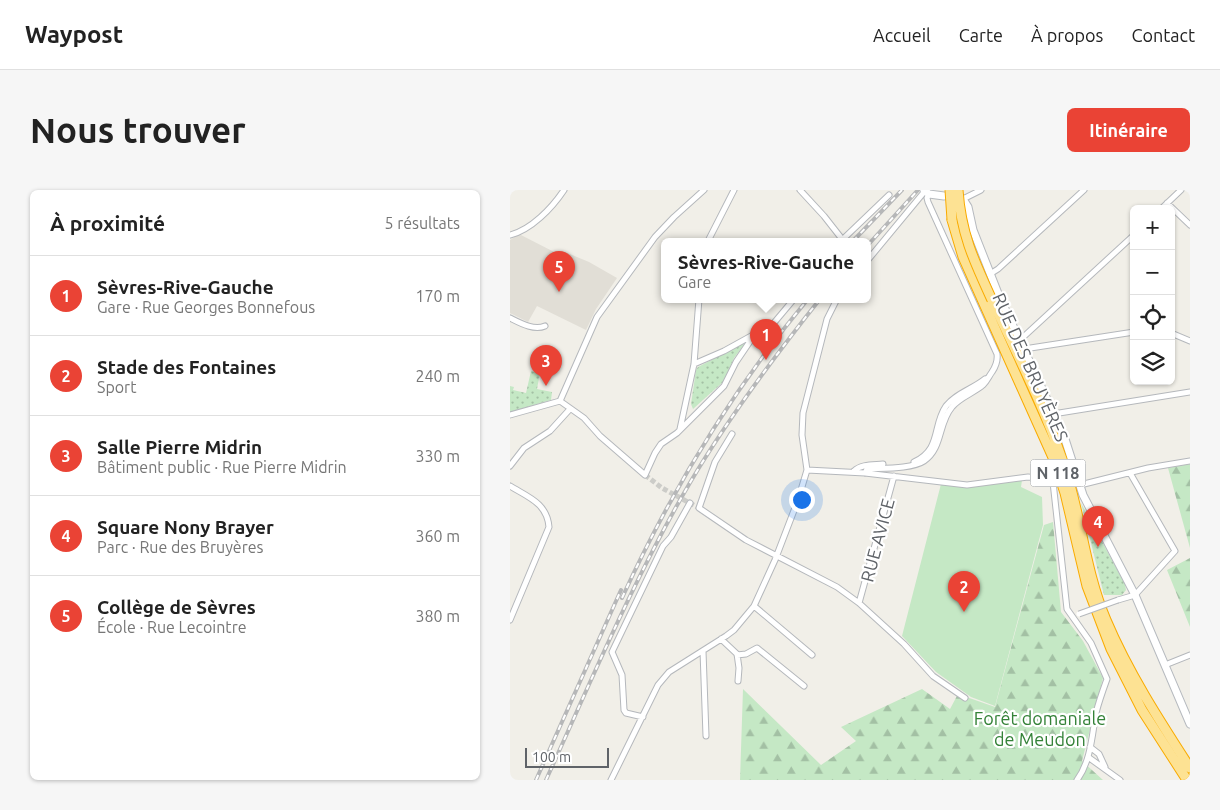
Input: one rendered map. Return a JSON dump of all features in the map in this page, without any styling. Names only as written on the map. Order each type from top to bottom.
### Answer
[{"type":"highway","name":"N 118","points":[[958,190],[959,209],[966,242],[988,302],[1055,462],[1065,493],[1087,586],[1111,649],[1142,710],[1187,780]]},
{"type":"highway","name":"N 118","points":[[947,193],[958,244],[1034,392],[1062,459],[1105,618],[1119,649],[1151,706],[1190,768]]},
{"type":"street","points":[[510,235],[522,230],[540,218],[564,190]]},
{"type":"street","points":[[560,401],[602,309],[655,237],[704,190]]},
{"type":"street","points":[[710,238],[734,190]]},
{"type":"street","points":[[800,190],[824,216],[840,238]]},
{"type":"street","points":[[963,199],[982,190]]},
{"type":"street","points":[[990,274],[998,269],[1084,190]]},
{"type":"street","points":[[1181,190],[1167,203],[1190,224]]},
{"type":"street","points":[[871,256],[926,192],[947,193]]},
{"type":"street","name":"RUE DES BRUYÈRES","points":[[926,192],[928,202],[997,354],[998,360],[989,376]]},
{"type":"street","points":[[844,238],[889,195]]},
{"type":"street","name":"RUE DES BRUYÈRES","points":[[963,199],[968,207],[973,230],[990,274],[1069,450],[1091,512],[1135,595],[1190,724]]},
{"type":"street","points":[[1020,340],[1130,239]]},
{"type":"street","points":[[680,430],[694,364],[699,303]]},
{"type":"street","points":[[694,364],[756,334],[776,321],[791,303]]},
{"type":"street","points":[[611,780],[658,685],[669,672],[734,630],[754,606],[777,555],[807,470],[802,435],[803,413],[827,319],[835,303]]},
{"type":"street","points":[[510,318],[527,326],[541,328],[546,326]]},
{"type":"street","points":[[1024,349],[1130,333]]},
{"type":"street","points":[[560,401],[570,410],[584,418],[600,436],[644,475],[661,444],[680,430],[728,381],[736,362],[756,334]]},
{"type":"street","points":[[1175,335],[1190,341]]},
{"type":"street","points":[[854,472],[855,469],[869,465],[913,462],[925,456],[932,447],[943,412],[947,406],[958,396],[989,376]]},
{"type":"street","points":[[864,473],[867,469],[914,465],[922,462],[931,455],[937,446],[945,420],[952,407],[982,386],[989,376]]},
{"type":"street","points":[[1053,414],[1190,392]]},
{"type":"street","points":[[510,415],[560,401]]},
{"type":"street","points":[[686,408],[689,412],[696,414]]},
{"type":"street","points":[[510,466],[524,448],[550,431],[570,410]]},
{"type":"street","points":[[732,434],[715,462],[699,508],[734,533],[838,587],[859,603],[904,644],[933,676],[965,698]]},
{"type":"street","points":[[1080,485],[1148,468],[1190,461]]},
{"type":"street","points":[[807,470],[854,472],[967,485],[1028,477],[1047,479],[1054,482],[1067,609],[1090,643],[1107,679],[1097,710],[1088,757],[1082,774],[1077,780]]},
{"type":"street","points":[[1072,617],[1135,595],[1175,551],[1130,473]]},
{"type":"street","name":"RUE AVICE","points":[[859,603],[894,476]]},
{"type":"street","points":[[510,486],[539,504],[547,514],[549,527],[510,620]]},
{"type":"street","points":[[643,717],[626,713],[624,710],[622,675],[612,652],[663,546],[671,537],[690,503]]},
{"type":"street","points":[[754,606],[812,655]]},
{"type":"street","points":[[721,640],[737,655],[738,681]]},
{"type":"street","points":[[737,655],[746,654],[757,648],[804,686]]},
{"type":"street","points":[[703,651],[706,736]]},
{"type":"street","points":[[1165,664],[1190,655]]},
{"type":"street","points":[[1090,747],[1099,754],[1108,771]]},
{"type":"street","points":[[1088,757],[1120,780]]},
{"type":"shaded area","points":[[519,234],[562,256],[565,252],[589,262],[617,278],[596,309],[586,330],[537,306],[528,322],[510,313],[510,240]]},
{"type":"green space","points":[[746,342],[734,358],[724,381],[693,409],[691,404],[698,367]]},
{"type":"green space","points":[[531,371],[540,373],[537,389],[552,392],[551,400],[510,412],[510,386],[514,387],[513,390],[526,393]]},
{"type":"green space","points":[[1190,464],[1190,548],[1168,468]]},
{"type":"green space","points":[[1022,480],[1021,487],[1042,497],[1043,525],[995,706],[971,697],[936,672],[902,636],[941,484],[982,485]]},
{"type":"green space","points":[[1081,503],[1125,584],[1126,590],[1122,595],[1104,595]]},
{"type":"green space","name":"Forêt domaniale de Meudon","points":[[1053,522],[1061,612],[1083,641],[1103,678],[1082,761],[1103,780],[740,780],[743,689],[821,765],[856,741],[841,727],[922,689],[950,709],[958,694],[995,707],[1044,525]]},
{"type":"green space","points":[[1190,558],[1190,627],[1167,570]]},
{"type":"tunnel","points":[[645,475],[662,488],[699,508]]},
{"type":"railway","points":[[856,238],[902,190]]},
{"type":"railway","points":[[871,242],[918,190]]},
{"type":"railway","points":[[622,598],[661,519],[705,442],[754,369],[805,303]]},
{"type":"railway","points":[[546,780],[633,591],[691,481],[752,388],[817,303]]},
{"type":"railway","points":[[536,780],[621,590]]},
{"type":"place","name":"Collège de Sèvres","points":[[559,292]]},
{"type":"place","name":"Sèvres-Rive-Gauche","points":[[766,360]]},
{"type":"place","name":"Salle Pierre Midrin","points":[[546,386]]},
{"type":"place","name":"Square Nony Brayer","points":[[1098,547]]},
{"type":"place","name":"Stade des Fontaines","points":[[964,612]]}]
